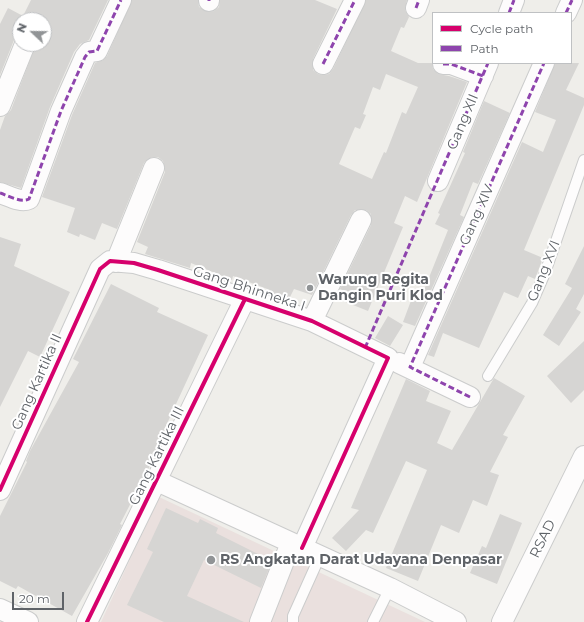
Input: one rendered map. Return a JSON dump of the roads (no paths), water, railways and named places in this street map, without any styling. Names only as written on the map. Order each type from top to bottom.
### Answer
[{"type":"street","points":[[0,193],[20,200],[25,201],[29,199],[61,111],[85,57],[89,52],[97,51],[121,0]]},
{"type":"street","points":[[323,64],[354,0]]},
{"type":"street","points":[[509,12],[514,0]]},
{"type":"street","points":[[566,12],[572,0]]},
{"type":"street","points":[[0,106],[22,52]]},
{"type":"street","points":[[443,64],[486,69]]},
{"type":"street","name":"Gang XIV","points":[[410,367],[544,64]]},
{"type":"street","name":"Gang XII","points":[[438,181],[486,69]]},
{"type":"street","points":[[116,262],[154,168]]},
{"type":"street","points":[[312,321],[361,220]]},
{"type":"street","name":"Gang Kartika II","points":[[0,490],[100,269],[110,261],[116,262]]},
{"type":"street","name":"Gang Bhinneka I","points":[[116,262],[134,263],[158,270],[312,321],[470,397]]},
{"type":"street","name":"Gang Kartika III","points":[[87,622],[245,299]]},
{"type":"street","points":[[260,622],[388,358]]},
{"type":"street","name":"RSAD","points":[[502,622],[584,456]]},
{"type":"street","points":[[157,481],[390,588],[456,622]]},
{"type":"street","points":[[0,609],[28,622]]},
{"type":"lane","name":"Gang XVI","points":[[488,376],[532,304],[584,160]]},
{"type":"lane","points":[[293,622],[293,616],[320,556]]},
{"type":"lane","points":[[373,622],[390,588]]},
{"type":"place","name":"Warung Regita Dangin Puri Klod","points":[[310,288]]},
{"type":"place","name":"RS Angkatan Darat Udayana Denpasar","points":[[211,560]]}]
